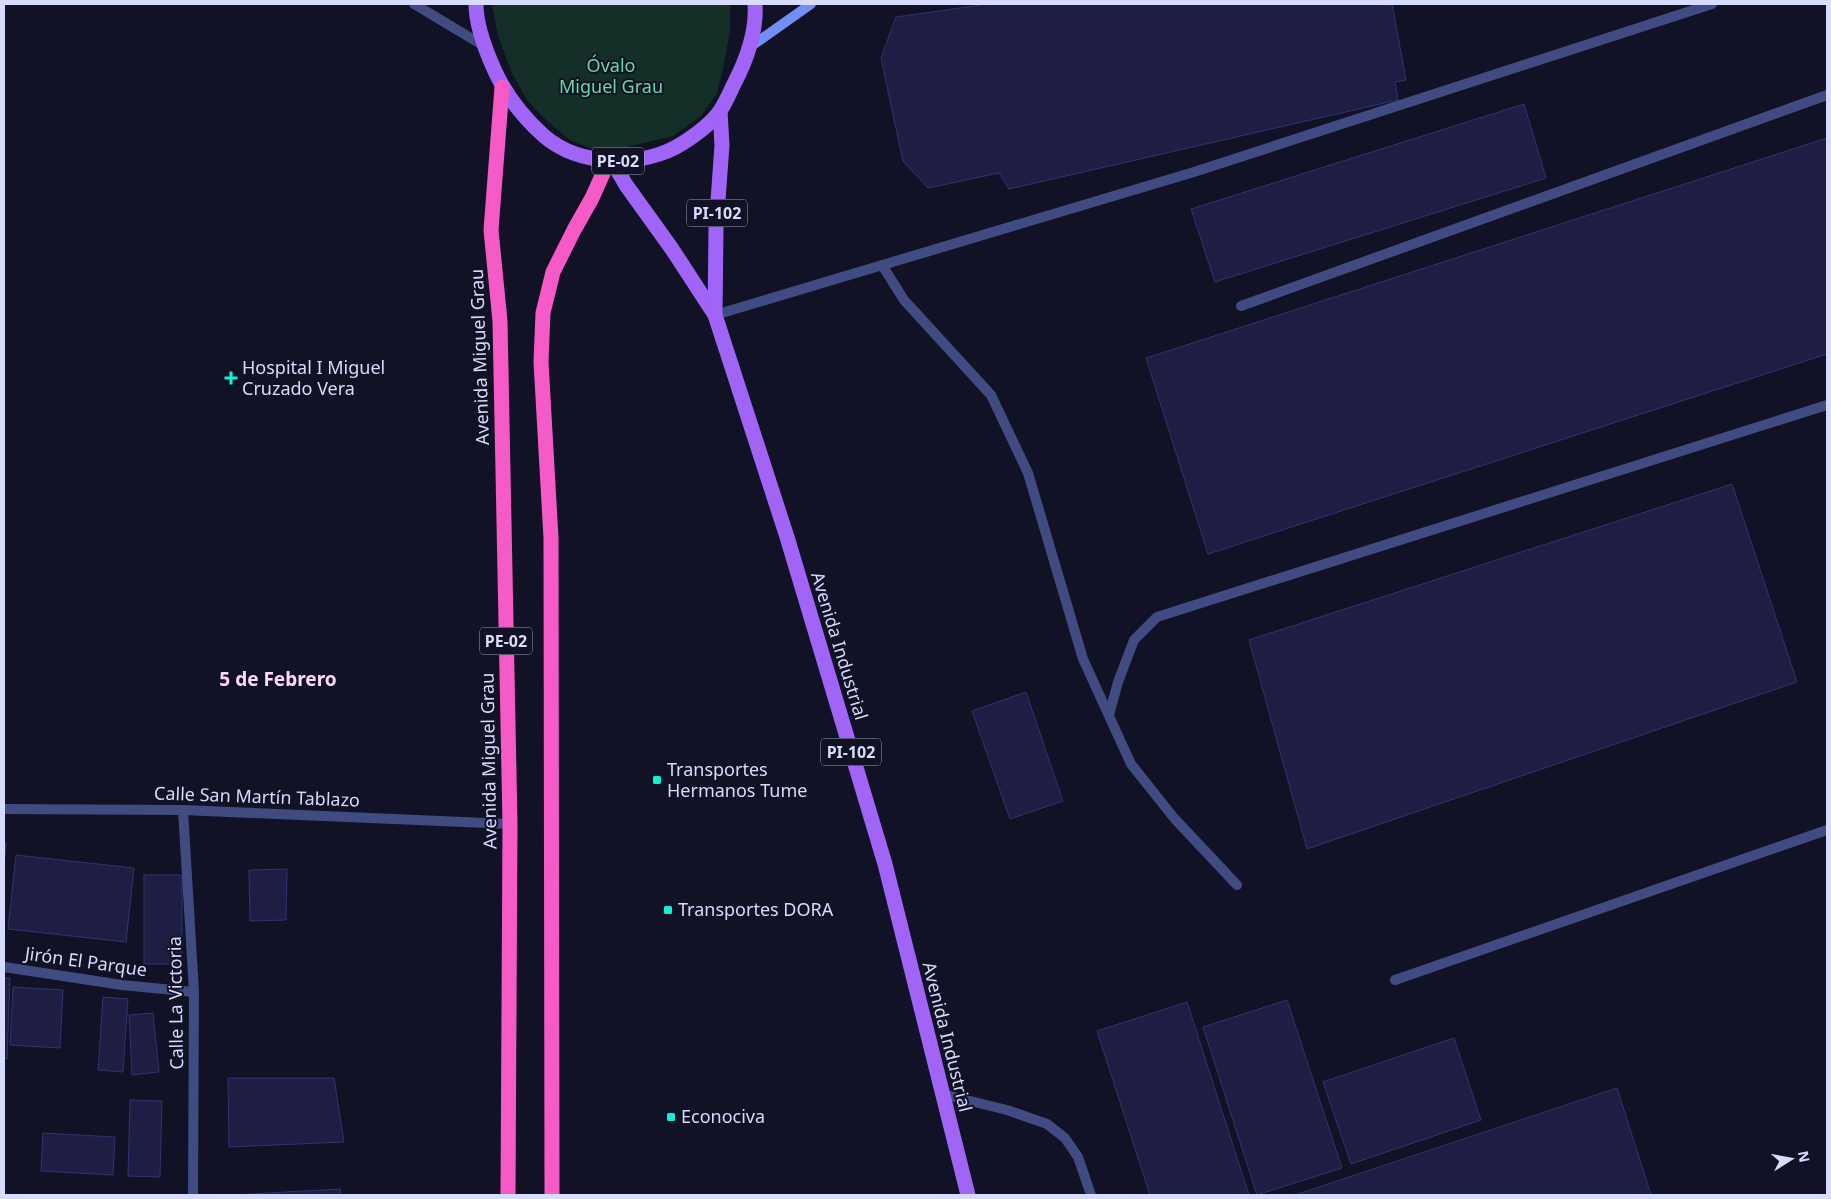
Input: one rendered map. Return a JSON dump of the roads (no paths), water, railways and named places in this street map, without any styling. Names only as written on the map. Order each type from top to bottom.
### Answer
[{"type":"highway","name":"Avenida Miguel Grau","points":[[502,87],[491,230],[500,321],[510,824],[508,1195]]},
{"type":"highway","name":"PE-02","points":[[552,1195],[551,538],[541,362],[543,313],[553,272],[610,160]]},
{"type":"main road","name":"PE-02","points":[[476,4],[484,46],[502,87],[544,136],[565,149],[590,158],[625,161],[652,157],[672,150],[700,132],[720,111],[740,73],[750,47],[756,14],[755,4]]},
{"type":"main road","points":[[750,47],[811,4]]},
{"type":"main road","name":"Avenida Industrial","points":[[715,315],[716,228],[722,145],[720,111]]},
{"type":"main road","name":"Avenida Industrial","points":[[610,160],[715,315],[787,537],[884,864],[968,1195]]},
{"type":"street","points":[[414,4],[484,46]]},
{"type":"street","points":[[715,315],[1194,172],[1712,4]]},
{"type":"street","points":[[1241,306],[1827,95]]},
{"type":"street","points":[[882,265],[904,300],[991,395],[1028,473],[1084,659],[1131,764],[1174,818],[1237,885]]},
{"type":"street","points":[[1109,715],[1118,682],[1134,640],[1157,617],[1827,405]]},
{"type":"street","name":"Calle San Martín Tablazo","points":[[4,810],[183,810],[510,824]]},
{"type":"street","name":"Calle La Victoria","points":[[183,810],[194,992],[193,1195]]},
{"type":"street","points":[[1396,980],[1827,830]]},
{"type":"street","name":"Jirón El Parque","points":[[4,967],[122,985],[194,992]]},
{"type":"street","points":[[942,1094],[1007,1110],[1047,1124],[1065,1138],[1078,1157],[1091,1195]]},
{"type":"place","name":"Hospital I Miguel Cruzado Vera","points":[[231,378]]},
{"type":"place","name":"Transportes Hermanos Tume","points":[[657,780]]},
{"type":"place","name":"Transportes DORA","points":[[668,910]]},
{"type":"place","name":"Econociva","points":[[671,1117]]},
{"type":"district","name":"5 de Febrero","points":[[278,679]]},
{"type":"park label","name":"Óvalo Miguel Grau","points":[[611,76]]}]
